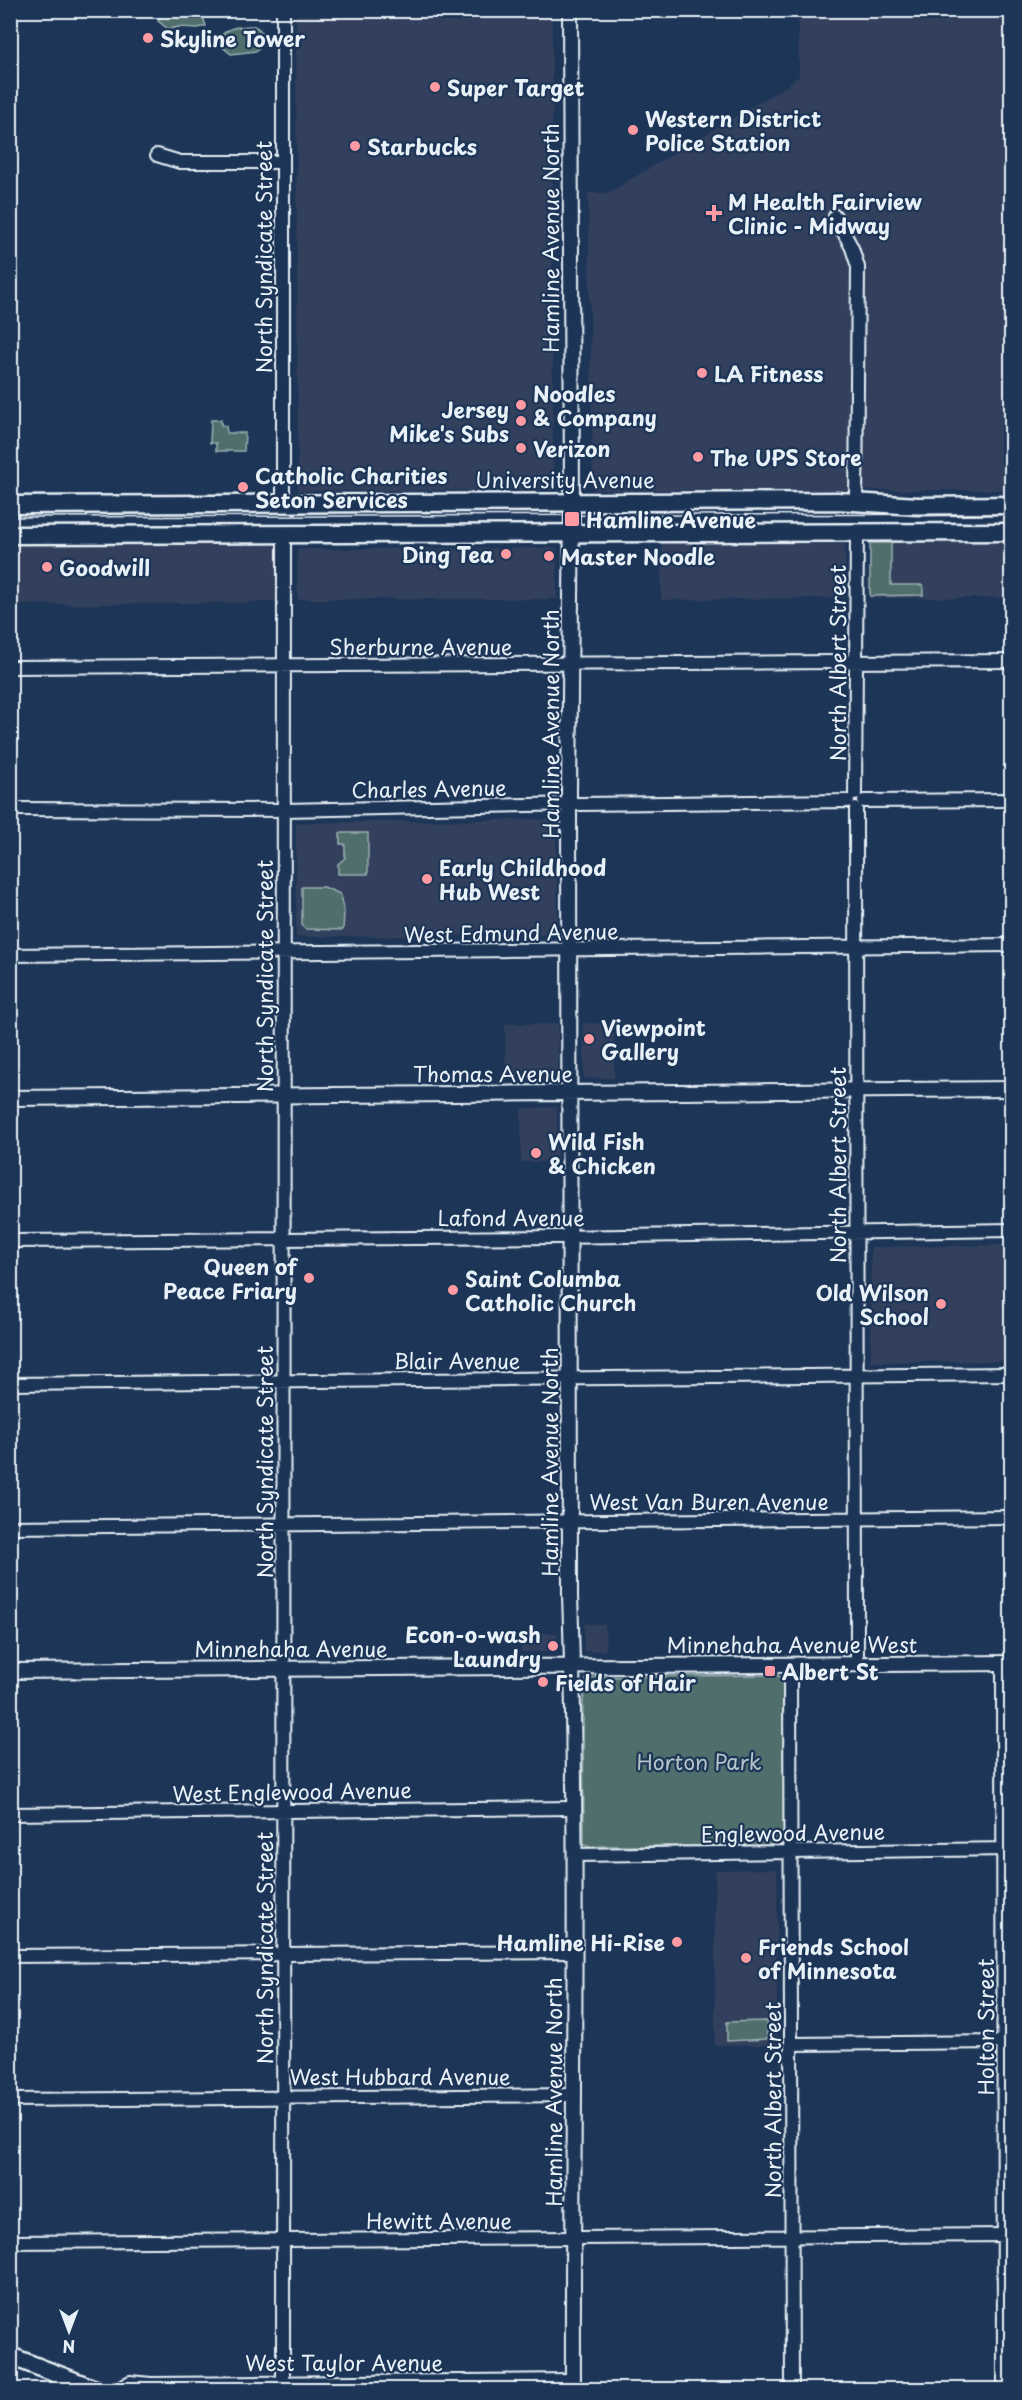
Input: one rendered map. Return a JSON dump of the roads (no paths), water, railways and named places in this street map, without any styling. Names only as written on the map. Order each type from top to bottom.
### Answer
[{"type":"main road","name":"University Avenue","points":[[10,505],[572,502],[856,502],[918,506],[1011,505]]},
{"type":"main road","points":[[10,535],[1011,532]]},
{"type":"main road","points":[[10,2356],[98,2390]]},
{"type":"street","name":"North Syndicate Street","points":[[283,10],[283,503]]},
{"type":"street","name":"Hamline Avenue North","points":[[570,10],[572,502],[569,804],[570,1522],[575,1855],[573,2385]]},
{"type":"street","points":[[157,155],[180,162],[283,162]]},
{"type":"street","points":[[835,216],[852,248],[858,267],[856,502]]},
{"type":"street","name":"North Albert Street","points":[[857,533],[858,1665]]},
{"type":"street","name":"North Syndicate Street","points":[[283,2386],[284,534]]},
{"type":"street","name":"Sherburne Avenue","points":[[10,667],[1011,661]]},
{"type":"street","name":"Charles Avenue","points":[[10,809],[284,810],[569,804],[1011,800]]},
{"type":"street","name":"West Edmund Avenue","points":[[10,955],[1011,945]]},
{"type":"street","name":"Thomas Avenue","points":[[10,1098],[1011,1089]]},
{"type":"street","name":"Lafond Avenue","points":[[10,1241],[1011,1230]]},
{"type":"street","name":"Blair Avenue","points":[[10,1384],[1011,1374]]},
{"type":"street","name":"West Van Buren Avenue","points":[[10,1527],[1011,1517]]},
{"type":"street","name":"Minnehaha Avenue West","points":[[573,1667],[1007,1664]]},
{"type":"street","name":"Holton Street","points":[[1004,2390],[1008,2235],[1005,2042],[1007,1664]]},
{"type":"street","name":"North Albert Street","points":[[790,1666],[792,2390]]},
{"type":"street","name":"Minnehaha Avenue","points":[[10,1671],[573,1667]]},
{"type":"street","name":"West Englewood Avenue","points":[[10,1814],[574,1808]]},
{"type":"street","name":"Englewood Avenue","points":[[575,1855],[1007,1849]]},
{"type":"street","points":[[10,1956],[574,1952]]},
{"type":"street","points":[[791,2044],[1005,2042]]},
{"type":"street","name":"West Hubbard Avenue","points":[[10,2100],[574,2095]]},
{"type":"street","name":"Hewitt Avenue","points":[[10,2242],[1008,2235]]},
{"type":"street","name":"West Taylor Avenue","points":[[117,2390],[125,2383],[137,2382],[283,2386],[573,2385]]},
{"type":"tram line","points":[[10,517],[1012,514]]},
{"type":"place","name":"Skyline Tower","points":[[148,38]]},
{"type":"place","name":"Super Target","points":[[435,87]]},
{"type":"place","name":"Western District Police Station","points":[[633,130]]},
{"type":"place","name":"Starbucks","points":[[355,146]]},
{"type":"place","name":"M Health Fairview Clinic - Midway","points":[[714,213]]},
{"type":"place","name":"LA Fitness","points":[[702,373]]},
{"type":"place","name":"Noodles & Company","points":[[521,405]]},
{"type":"place","name":"Jersey Mike's Subs","points":[[521,421]]},
{"type":"place","name":"Verizon","points":[[521,448]]},
{"type":"place","name":"The UPS Store","points":[[698,457]]},
{"type":"place","name":"Catholic Charities Seton Services","points":[[243,487]]},
{"type":"place","name":"Hamline Avenue","points":[[572,519]]},
{"type":"place","name":"Ding Tea","points":[[506,554]]},
{"type":"place","name":"Master Noodle","points":[[549,556]]},
{"type":"place","name":"Goodwill","points":[[47,567]]},
{"type":"place","name":"Early Childhood Hub West","points":[[427,879]]},
{"type":"place","name":"Viewpoint Gallery","points":[[589,1039]]},
{"type":"place","name":"Wild Fish & Chicken","points":[[536,1153]]},
{"type":"place","name":"Queen of Peace Friary","points":[[309,1278]]},
{"type":"place","name":"Saint Columba Catholic Church","points":[[453,1290]]},
{"type":"place","name":"Old Wilson School","points":[[941,1304]]},
{"type":"place","name":"Econ-o-wash Laundry","points":[[553,1646]]},
{"type":"place","name":"Albert St","points":[[770,1671]]},
{"type":"place","name":"Fields of Hair","points":[[543,1682]]},
{"type":"place","name":"Hamline Hi-Rise","points":[[677,1942]]},
{"type":"place","name":"Friends School of Minnesota","points":[[746,1958]]},
{"type":"park label","name":"Horton Park","points":[[699,1761]]}]
